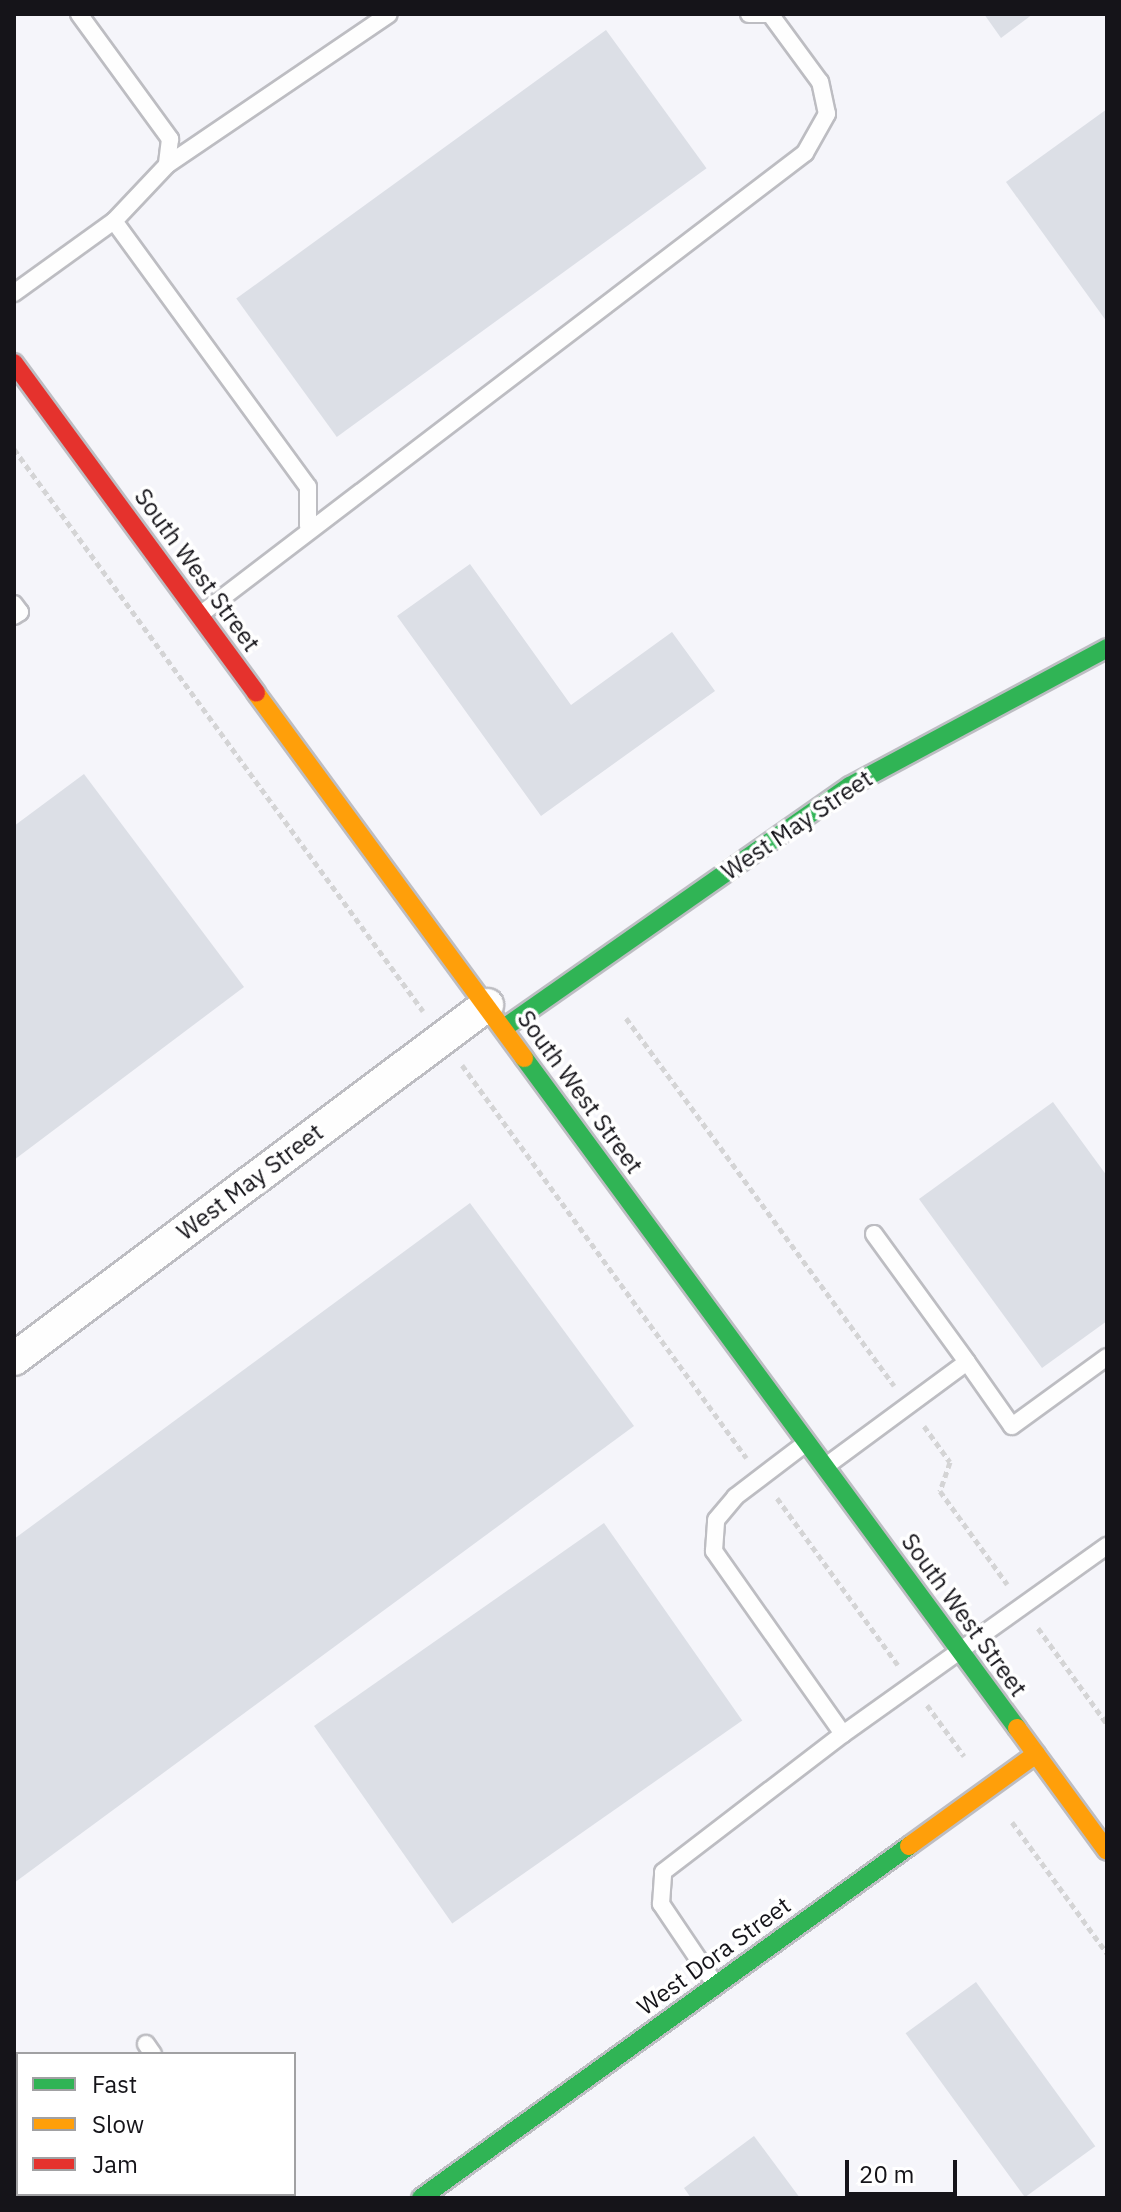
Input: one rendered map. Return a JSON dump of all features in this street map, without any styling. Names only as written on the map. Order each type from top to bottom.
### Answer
[{"type":"main road","name":"South West Street","points":[[14,363],[1107,1851]]},
{"type":"main road","name":"West May Street","points":[[495,1017],[850,786],[1107,648]]},
{"type":"main road","name":"West Dora Street","points":[[421,2198],[1036,1754]]},
{"type":"street","name":"West May Street","points":[[14,1359],[442,1038],[495,1017]]},
{"type":"lane","points":[[79,14],[163,128],[167,165]]},
{"type":"lane","points":[[14,293],[114,221],[167,165],[389,14]]},
{"type":"lane","points":[[200,615],[286,552],[308,526],[805,153],[827,114],[820,82],[769,14],[749,14]]},
{"type":"lane","points":[[114,221],[308,487],[308,526]]},
{"type":"lane","points":[[14,604],[20,612],[14,616]]},
{"type":"lane","points":[[874,1234],[1012,1426],[1107,1357]]},
{"type":"lane","points":[[825,1467],[967,1362]]},
{"type":"lane","points":[[807,1442],[761,1476],[716,1520],[714,1551],[843,1734]]},
{"type":"lane","points":[[715,1985],[661,1904],[663,1872],[843,1734],[962,1653],[1107,1546]]},
{"type":"path","points":[[14,449],[1107,1953]]},
{"type":"path","points":[[626,1018],[950,1462],[940,1491],[1107,1724]]},
{"type":"building","points":[[984,14],[1033,14],[1001,38]]},
{"type":"building","points":[[606,30],[707,168],[337,437],[236,299]]},
{"type":"building","points":[[1107,109],[1107,322],[1006,182]]},
{"type":"building","points":[[470,564],[571,705],[672,632],[715,691],[541,816],[397,616]]},
{"type":"building","points":[[84,774],[244,987],[14,1160],[14,826]]},
{"type":"building","points":[[1053,1102],[1107,1176],[1107,1321],[1042,1368],[919,1199]]},
{"type":"building","points":[[470,1203],[634,1426],[14,1883],[14,1539]]},
{"type":"building","points":[[604,1523],[742,1720],[452,1923],[314,1726]]},
{"type":"building","points":[[976,1982],[1095,2146],[1025,2197],[906,2033]]},
{"type":"building","points":[[16,2132],[16,2183],[14,2180]]},
{"type":"building","points":[[754,2136],[800,2198],[691,2198],[684,2188]]},
{"type":"building","points":[[24,2196],[137,2196],[137,2198]]},
{"type":"traffic: fast","points":[[504,1028],[850,786],[1107,648]]},
{"type":"traffic: fast","points":[[524,1058],[1017,1728]]},
{"type":"traffic: fast","points":[[421,2198],[909,1846]]},
{"type":"traffic: slow","points":[[256,693],[524,1058]]},
{"type":"traffic: slow","points":[[1017,1728],[1107,1851]]},
{"type":"traffic: slow","points":[[909,1846],[1036,1754]]},
{"type":"traffic: jam","points":[[14,363],[256,693]]}]
